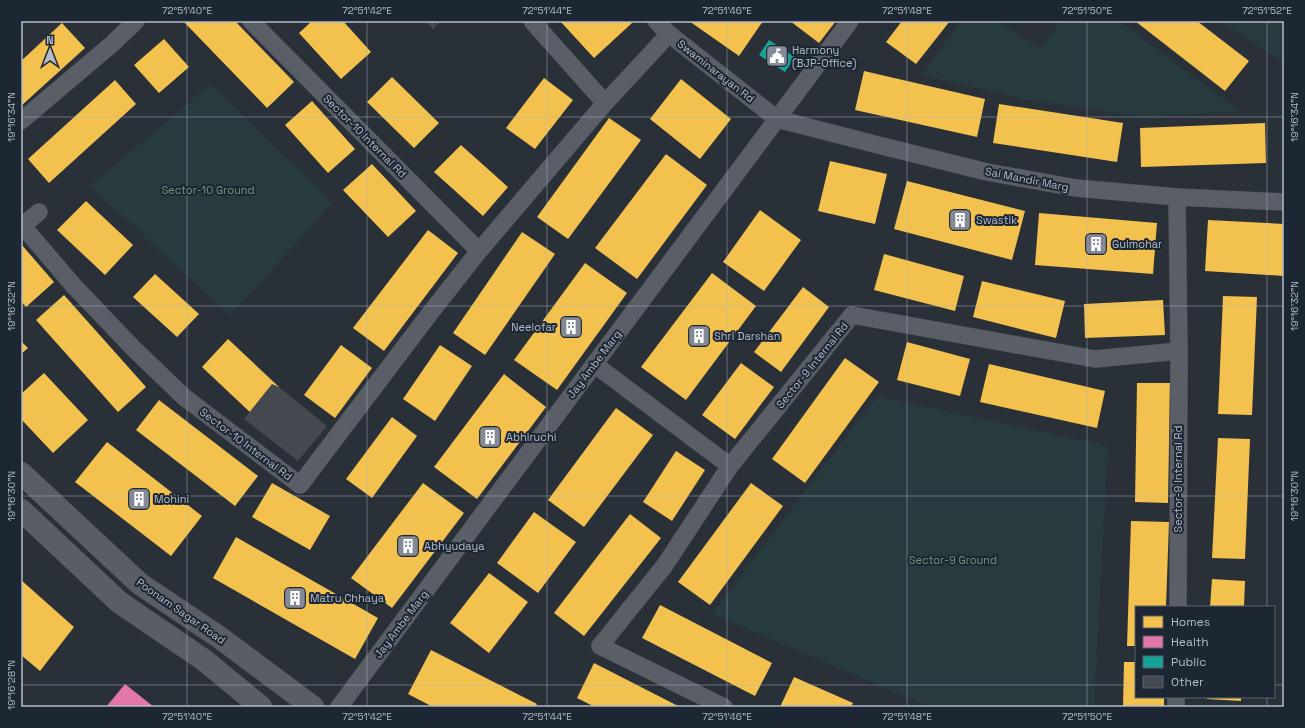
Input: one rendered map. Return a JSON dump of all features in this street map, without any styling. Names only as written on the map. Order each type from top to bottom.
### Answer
[{"type":"main road","name":"Poonam Sagar Road","points":[[21,473],[140,584],[219,637],[313,707]]},
{"type":"main road","points":[[21,510],[119,602],[204,660],[261,707]]},
{"type":"street","points":[[21,121],[112,44],[136,21]]},
{"type":"street","name":"Sector-10 Internal Rd","points":[[251,21],[479,251]]},
{"type":"street","points":[[532,21],[605,103]]},
{"type":"street","name":"Swaminarayan Rd","points":[[656,21],[669,34],[777,119]]},
{"type":"street","name":"Jay Ambe Marg","points":[[339,707],[850,21]]},
{"type":"street","name":"Sector-10 Internal Rd","points":[[22,225],[73,285],[127,342],[184,397],[300,485],[430,312],[479,251],[605,103],[669,34]]},
{"type":"street","name":"Sai Mandir Marg","points":[[777,119],[987,172],[1076,188],[1178,197],[1284,202]]},
{"type":"street","name":"Sector-9 Internal Rd","points":[[1178,197],[1178,606]]},
{"type":"street","points":[[22,225],[39,212]]},
{"type":"street","name":"Sector-9 Internal Rd","points":[[730,466],[852,315],[1095,359],[1179,351]]},
{"type":"street","points":[[594,364],[730,466],[665,565],[600,646],[724,707]]},
{"type":"green space","points":[[961,21],[997,21],[1041,49],[1060,21],[1119,21],[1240,111],[1142,117],[1026,100],[921,75]]},
{"type":"green space","points":[[1220,21],[1284,21],[1284,63]]},
{"type":"green space","name":"Sector-10 Ground","points":[[211,84],[333,203],[230,316],[90,186]]},
{"type":"green space","name":"Sector-9 Ground","points":[[877,396],[1108,446],[1094,707],[929,707],[712,614]]},
{"type":"building: Homes","points":[[183,21],[235,21],[294,82],[267,108]]},
{"type":"building: Homes","points":[[312,21],[343,21],[371,52],[341,79],[299,33]]},
{"type":"building: Homes","points":[[560,21],[630,21],[632,23],[594,58]]},
{"type":"building: Homes","points":[[689,21],[763,21],[739,56]]},
{"type":"building: Homes","points":[[790,21],[836,21],[819,43]]},
{"type":"building: Homes","points":[[902,21],[950,21],[916,64],[886,42]]},
{"type":"building: Homes","points":[[1135,21],[1197,21],[1249,61],[1225,91]]},
{"type":"building: Homes","points":[[62,23],[85,48],[21,106],[21,61]]},
{"type":"building: Homes","points":[[164,39],[189,67],[159,93],[134,65]]},
{"type":"building: Homes","points":[[864,71],[985,99],[977,137],[855,110]]},
{"type":"building: Homes","points":[[392,77],[439,123],[414,148],[367,102]]},
{"type":"building: Homes","points":[[544,78],[573,100],[535,149],[506,128]]},
{"type":"building: Homes","points":[[681,79],[731,119],[700,159],[650,119]]},
{"type":"building: Homes","points":[[115,80],[136,104],[49,183],[28,159]]},
{"type":"building: Homes","points":[[312,101],[355,149],[328,173],[285,125]]},
{"type":"building: Homes","points":[[999,104],[1123,123],[1117,162],[993,143]]},
{"type":"building: Homes","points":[[609,118],[641,140],[568,239],[537,217]]},
{"type":"building: Homes","points":[[1265,123],[1266,163],[1141,167],[1140,128]]},
{"type":"building: Homes","points":[[461,145],[508,187],[483,216],[434,172]]},
{"type":"building: Homes","points":[[666,154],[707,185],[637,279],[595,248]]},
{"type":"building: Homes","points":[[830,161],[887,174],[875,224],[818,211]]},
{"type":"building: Homes","points":[[372,164],[416,211],[388,237],[343,190]]},
{"type":"building: Homes","name":"Swastik","points":[[907,181],[1025,211],[1012,260],[894,229]]},
{"type":"building: Homes","points":[[86,201],[133,245],[105,275],[57,230]]},
{"type":"building: Homes","points":[[760,210],[801,240],[764,291],[723,262]]},
{"type":"building: Homes","name":"Gulmohar","points":[[1039,213],[1157,223],[1153,274],[1035,265]]},
{"type":"building: Homes","points":[[1208,220],[1284,224],[1284,276],[1205,271]]},
{"type":"building: Homes","points":[[428,230],[458,253],[384,351],[353,328]]},
{"type":"building: Homes","points":[[522,232],[555,254],[485,355],[453,333]]},
{"type":"building: Homes","points":[[21,244],[54,282],[26,307],[21,301]]},
{"type":"building: Homes","points":[[884,254],[964,276],[955,311],[874,290]]},
{"type":"building: Homes","name":"Neelofar","points":[[585,263],[627,293],[557,390],[514,360]]},
{"type":"building: Homes","name":"Shri Darshan","points":[[712,273],[756,306],[686,400],[641,367]]},
{"type":"building: Homes","points":[[155,274],[199,314],[177,337],[133,297]]},
{"type":"building: Homes","points":[[982,281],[1065,301],[1056,338],[973,317]]},
{"type":"building: Homes","points":[[803,287],[829,307],[781,372],[754,352]]},
{"type":"building: Homes","points":[[64,295],[146,387],[118,412],[36,320]]},
{"type":"building: Homes","points":[[1223,296],[1257,297],[1252,415],[1218,414]]},
{"type":"building: Homes","points":[[1163,300],[1165,335],[1085,338],[1084,304]]},
{"type":"building: Homes","points":[[228,339],[279,387],[253,415],[202,367]]},
{"type":"building: Homes","points":[[21,341],[28,348],[21,354]]},
{"type":"building: Homes","points":[[907,342],[970,359],[960,396],[897,380]]},
{"type":"building: Homes","points":[[341,345],[372,368],[335,418],[304,395]]},
{"type":"building: Homes","points":[[440,345],[472,366],[435,421],[403,399]]},
{"type":"building: Homes","points":[[845,358],[879,382],[805,483],[772,459]]},
{"type":"building: Homes","points":[[741,363],[774,387],[735,439],[702,415]]},
{"type":"building: Homes","points":[[989,364],[1105,391],[1097,428],[980,402]]},
{"type":"building: Homes","points":[[44,373],[88,420],[53,453],[21,419],[21,394]]},
{"type":"building: Homes","name":"Abhiruchi","points":[[504,374],[546,407],[477,499],[434,467]]},
{"type":"building: Homes","points":[[1137,383],[1170,383],[1168,503],[1135,502]]},
{"type":"building: Homes","points":[[159,400],[258,476],[235,506],[136,430]]},
{"type":"building: Homes","points":[[616,408],[653,435],[584,527],[548,500]]},
{"type":"building: Homes","points":[[392,417],[417,436],[372,498],[346,479]]},
{"type":"building: Homes","points":[[1218,438],[1250,439],[1245,559],[1212,558]]},
{"type":"building: Homes","name":"Mohini","points":[[107,442],[202,516],[171,556],[75,482]]},
{"type":"building: Homes","points":[[676,451],[705,470],[672,521],[643,502]]},
{"type":"building: Homes","points":[[272,483],[330,516],[310,550],[252,517]]},
{"type":"building: Homes","name":"Abhyudaya","points":[[423,483],[464,513],[392,608],[351,578]]},
{"type":"building: Homes","points":[[751,483],[783,506],[710,605],[678,582]]},
{"type":"building: Homes","points":[[534,512],[576,542],[538,593],[497,563]]},
{"type":"building: Homes","points":[[630,514],[661,538],[584,636],[554,613]]},
{"type":"building: Homes","points":[[1131,521],[1169,522],[1166,606],[1135,606],[1135,646],[1127,646]]},
{"type":"building: Homes","name":"Matru Chhaya","points":[[236,537],[378,618],[355,659],[213,578]]},
{"type":"building: Homes","points":[[489,573],[528,602],[489,653],[450,623]]},
{"type":"building: Homes","points":[[1212,579],[1245,581],[1244,606],[1210,606]]},
{"type":"building: Homes","points":[[21,580],[74,627],[40,671],[21,655]]},
{"type":"building: Homes","points":[[660,605],[772,663],[755,696],[642,638]]},
{"type":"building: Homes","points":[[431,650],[537,704],[535,707],[433,707],[408,694]]},
{"type":"building: Homes","points":[[1124,662],[1135,662],[1135,698],[1164,698],[1164,707],[1123,707]]},
{"type":"building: Homes","points":[[594,663],[680,707],[595,707],[577,698]]},
{"type":"building: Homes","points":[[794,677],[853,703],[851,707],[780,707]]},
{"type":"building: Homes","points":[[1241,698],[1241,701],[1207,699]]},
{"type":"building: Health","points":[[125,684],[154,707],[106,707]]},
{"type":"building: Public","name":"Harmony (BJP-Office)","points":[[769,40],[795,57],[785,72],[759,55]]},
{"type":"building: Other","points":[[425,21],[441,21],[433,29]]},
{"type":"building: Other","points":[[272,384],[279,387],[327,426],[298,461],[244,419]]},
{"type":"place","name":"Harmony (BJP-Office)","points":[[777,56]]},
{"type":"place","name":"Swastik","points":[[960,220]]},
{"type":"place","name":"Gulmohar","points":[[1096,244]]},
{"type":"place","name":"Neelofar","points":[[571,327]]},
{"type":"place","name":"Shri Darshan","points":[[699,336]]},
{"type":"place","name":"Abhiruchi","points":[[490,437]]},
{"type":"place","name":"Mohini","points":[[139,499]]},
{"type":"place","name":"Abhyudaya","points":[[408,546]]},
{"type":"place","name":"Matru Chhaya","points":[[295,598]]}]
